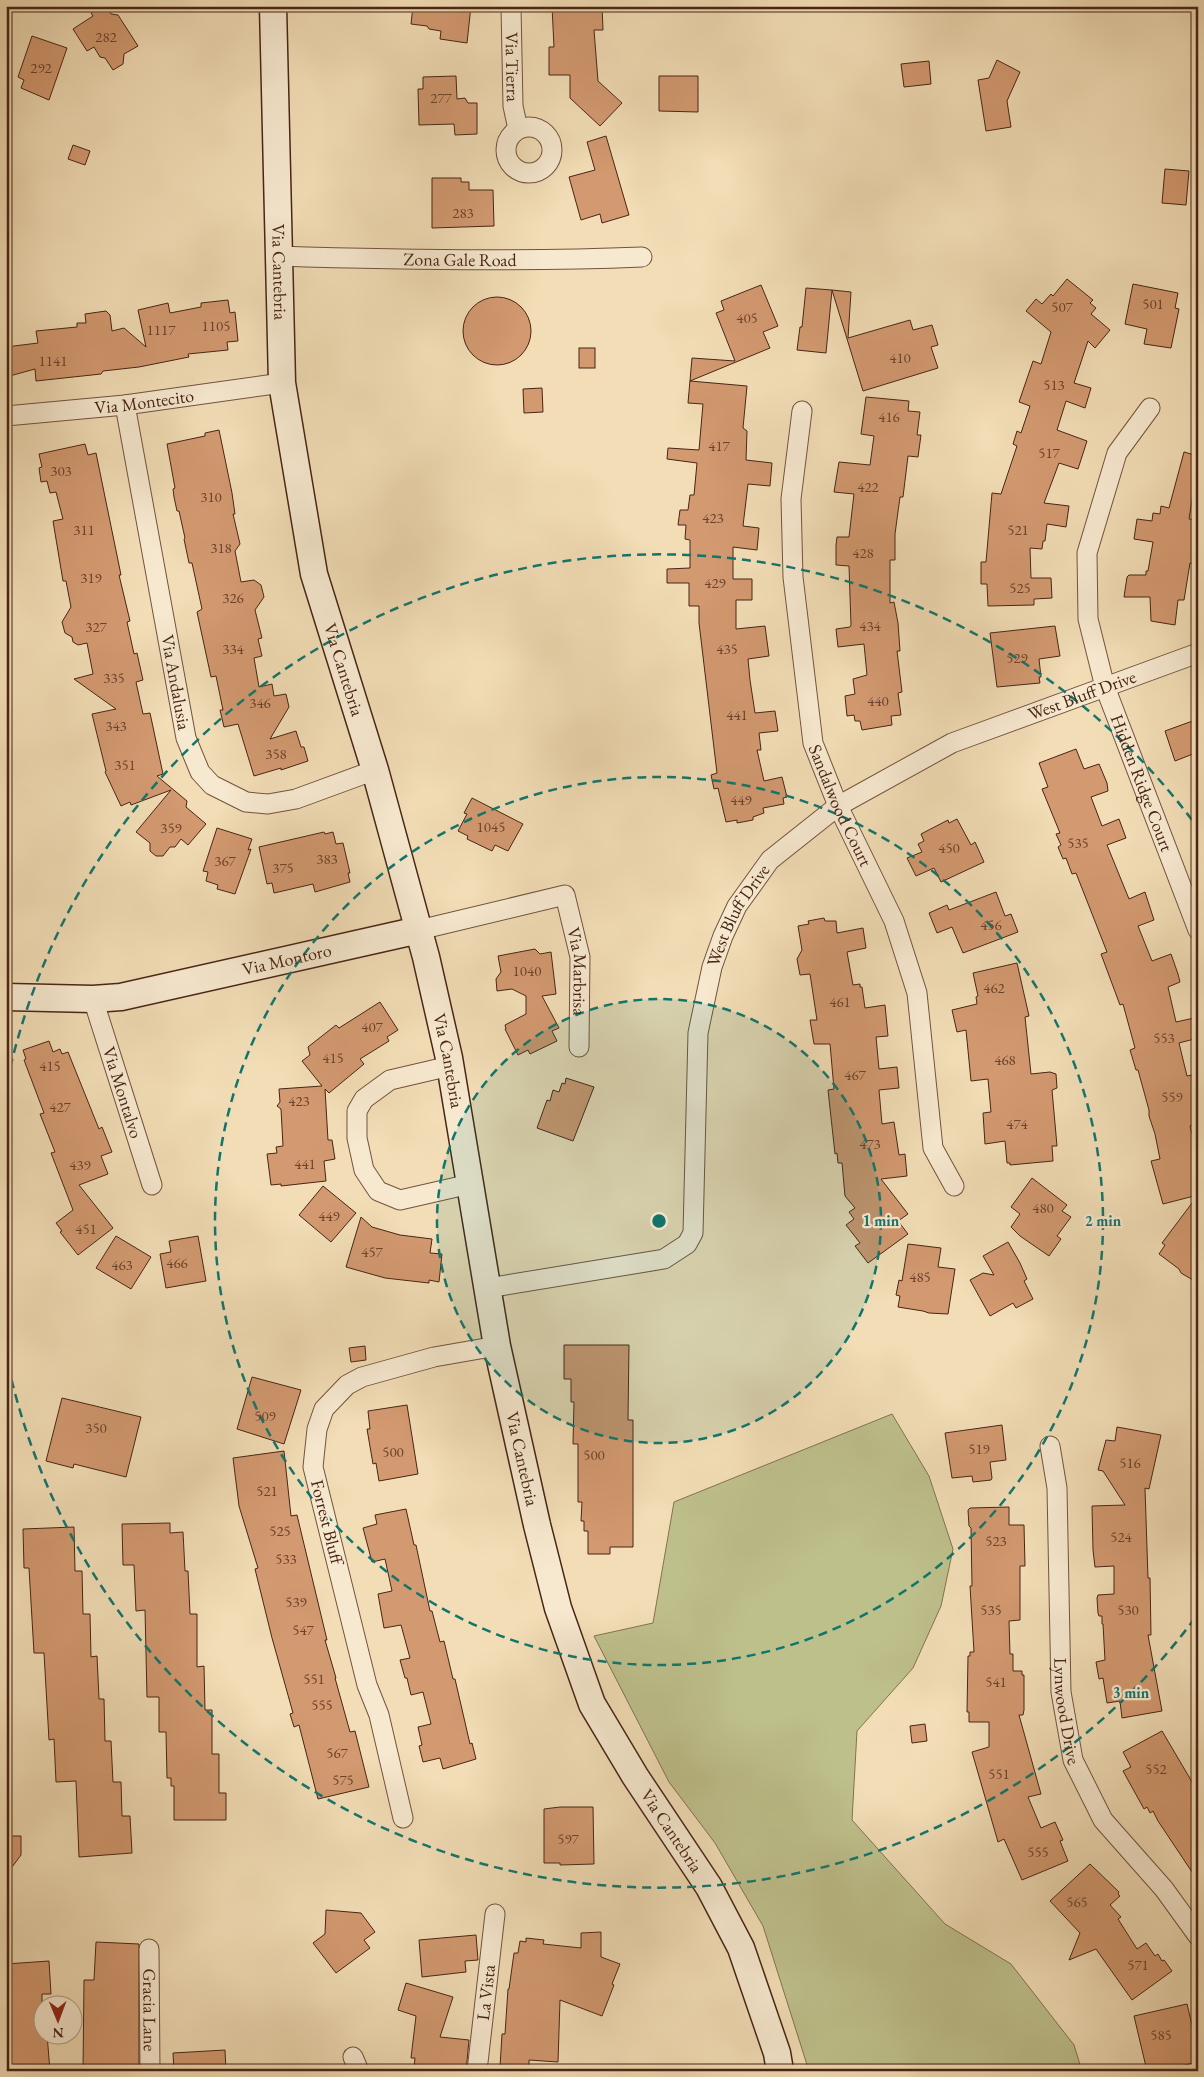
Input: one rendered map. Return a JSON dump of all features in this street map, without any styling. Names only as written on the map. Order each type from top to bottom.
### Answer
[{"type":"main road","name":"Via Cantebria","points":[[273,6],[282,382],[314,574],[375,770],[419,930],[450,1066],[498,1346],[555,1599],[592,1704],[709,1888],[742,1948],[777,2053],[780,2071]]},
{"type":"main road","name":"Via Montoro","points":[[6,997],[94,999],[121,997],[419,930]]},
{"type":"street","name":"Via Tierra","points":[[511,6],[514,106],[518,129]]},
{"type":"street","name":"Zona Gale Road","points":[[278,256],[448,261],[642,257]]},
{"type":"street","name":"Via Montecito","points":[[6,416],[125,405],[282,382]]},
{"type":"street","name":"Via Andalusia","points":[[125,405],[186,738],[200,772],[212,785],[246,802],[268,804],[296,800],[375,770]]},
{"type":"street","name":"Hidden Ridge Court","points":[[1150,408],[1117,453],[1087,553],[1088,619],[1105,687],[1198,930]]},
{"type":"street","name":"Sandalwood Court","points":[[802,411],[791,499],[793,577],[813,743],[838,806],[894,920],[917,993],[933,1148],[954,1186]]},
{"type":"street","name":"West Bluff Drive","points":[[488,1288],[664,1258],[687,1244],[693,1233],[698,1033],[712,967],[723,936],[737,906],[770,860],[838,806],[952,743],[1198,653]]},
{"type":"street","name":"Via Montoro","points":[[419,930],[565,895]]},
{"type":"street","name":"Via Marbrisa","points":[[565,895],[580,957],[579,1047]]},
{"type":"street","name":"Via Montalvo","points":[[94,999],[152,1185]]},
{"type":"street","points":[[450,1066],[390,1080],[364,1099],[357,1111],[357,1138],[364,1170],[378,1190],[392,1197],[400,1200],[470,1184]]},
{"type":"street","name":"Forrest Bluff","points":[[403,1818],[379,1715],[367,1686],[313,1467],[316,1429],[324,1409],[347,1384],[434,1357],[498,1346]]},
{"type":"street","name":"Lynwood Drive","points":[[1050,1446],[1057,1488],[1060,1692],[1073,1760],[1103,1820],[1164,1889],[1198,1936]]},
{"type":"street","name":"La Vista","points":[[477,2071],[496,1914]]},
{"type":"street","name":"Gracia Lane","points":[[150,1949],[150,2071]]},
{"type":"green space","points":[[892,1414],[929,1476],[953,1549],[941,1606],[913,1668],[857,1731],[852,1820],[945,1924],[1011,1964],[1074,2045],[1082,2071],[809,2071],[763,1926],[715,1843],[669,1782],[594,1636],[653,1623],[674,1502]]},
{"type":"building","points":[[90,6],[106,6],[111,14],[118,15],[138,46],[124,54],[123,64],[113,70],[105,58],[100,57],[94,47],[87,51],[73,29],[93,16]]},
{"type":"building","points":[[413,6],[471,6],[467,43],[440,39],[441,31],[429,29],[427,26],[411,24]]},
{"type":"building","points":[[552,6],[602,6],[603,30],[594,30],[598,81],[622,103],[600,126],[570,98],[570,75],[549,75],[549,47],[554,47]]},
{"type":"building","points":[[32,36],[67,48],[49,100],[21,88],[24,80],[18,77]]},
{"type":"building","points":[[997,60],[1020,72],[1007,101],[1011,127],[986,131],[978,80],[989,78]]},
{"type":"building","points":[[929,61],[931,84],[904,87],[901,64]]},
{"type":"building","points":[[456,76],[457,99],[465,98],[468,103],[477,103],[477,134],[455,135],[454,124],[419,125],[418,89],[423,89],[423,77]]},
{"type":"building","points":[[659,76],[698,76],[698,112],[659,111]]},
{"type":"building","points":[[606,136],[629,215],[602,223],[600,214],[581,220],[569,177],[595,170],[587,142]]},
{"type":"building","points":[[73,145],[90,151],[85,165],[68,159]]},
{"type":"building","points":[[1165,169],[1189,171],[1186,205],[1162,203]]},
{"type":"building","points":[[432,178],[461,178],[461,182],[469,182],[469,190],[493,190],[494,226],[432,228]]},
{"type":"building","points":[[1067,279],[1093,300],[1090,303],[1096,308],[1091,314],[1110,330],[1095,348],[1088,341],[1074,383],[1091,388],[1085,408],[1066,401],[1057,430],[1087,441],[1078,469],[1059,463],[1044,503],[1069,506],[1066,527],[1047,524],[1042,549],[1030,548],[1031,578],[1051,578],[1052,598],[1034,599],[1034,605],[988,606],[987,584],[981,584],[981,562],[986,562],[992,493],[1001,494],[1017,446],[1013,444],[1017,431],[1021,433],[1030,406],[1019,402],[1033,361],[1041,364],[1051,332],[1026,311],[1036,299],[1042,304],[1051,294],[1053,296]]},
{"type":"building","points":[[1133,284],[1178,293],[1175,308],[1179,309],[1171,348],[1144,344],[1147,329],[1125,324]]},
{"type":"building","points":[[761,285],[778,326],[763,332],[770,348],[690,381],[747,386],[743,428],[747,431],[746,460],[772,463],[770,486],[748,484],[743,526],[759,528],[757,550],[733,547],[733,579],[752,579],[752,600],[736,600],[736,629],[765,626],[769,656],[748,659],[750,680],[755,713],[775,711],[778,731],[759,733],[761,750],[757,750],[764,781],[782,777],[787,797],[783,798],[784,804],[763,808],[764,813],[753,817],[753,820],[737,823],[737,820],[726,822],[718,788],[714,789],[711,775],[717,773],[699,623],[699,606],[689,606],[689,583],[667,583],[667,569],[690,568],[690,540],[685,539],[686,525],[678,525],[680,510],[688,510],[690,495],[694,495],[697,463],[667,459],[668,448],[699,450],[703,404],[688,403],[692,358],[735,361],[716,313],[724,310],[721,301]]},
{"type":"building","points":[[806,288],[832,290],[826,353],[797,350],[800,327],[802,327]]},
{"type":"building","points":[[832,290],[851,292],[848,338],[910,320],[913,330],[932,325],[938,345],[931,347],[938,368],[863,391]]},
{"type":"building","points":[[497,297],[510,300],[521,307],[528,318],[531,331],[528,344],[521,355],[510,362],[497,365],[484,362],[473,355],[466,344],[463,331],[466,318],[473,307],[484,300]]},
{"type":"building","points":[[228,300],[230,313],[235,312],[238,341],[227,342],[228,350],[188,354],[189,357],[139,367],[103,371],[101,374],[36,381],[35,369],[6,377],[6,347],[38,343],[36,331],[77,327],[77,323],[86,323],[85,314],[106,311],[110,315],[112,331],[124,328],[146,347],[138,310],[168,303],[170,313],[201,307],[201,303]]},
{"type":"building","points":[[579,348],[595,348],[595,368],[579,368]]},
{"type":"building","points":[[542,388],[543,412],[524,413],[523,389]]},
{"type":"building","points":[[866,397],[909,401],[908,411],[920,412],[917,435],[921,435],[918,457],[908,456],[903,497],[900,497],[895,534],[895,560],[890,560],[890,603],[894,602],[900,651],[897,651],[902,692],[898,693],[901,715],[891,716],[892,725],[862,730],[860,721],[855,721],[854,715],[847,716],[845,696],[855,694],[853,679],[867,675],[864,644],[838,647],[836,629],[850,627],[851,625],[849,566],[836,565],[836,545],[837,537],[849,537],[854,494],[834,492],[839,462],[870,465],[874,436],[861,434]]},
{"type":"building","points":[[219,430],[240,544],[235,551],[241,582],[254,580],[261,585],[264,597],[255,610],[262,638],[258,639],[262,656],[254,658],[259,687],[272,684],[274,696],[286,694],[289,707],[270,739],[296,731],[308,761],[254,776],[238,724],[224,727],[220,710],[223,710],[216,676],[211,677],[197,612],[202,609],[174,497],[173,489],[175,488],[167,444],[205,436],[205,433]]},
{"type":"building","points":[[85,444],[88,455],[96,453],[121,575],[119,575],[130,621],[127,622],[134,654],[137,653],[143,680],[136,682],[143,714],[150,713],[163,774],[157,776],[187,801],[186,807],[206,824],[188,845],[181,839],[175,847],[170,847],[163,856],[156,856],[150,851],[150,843],[136,832],[171,790],[131,805],[130,802],[121,806],[105,772],[92,714],[116,709],[74,679],[93,674],[87,643],[78,645],[73,642],[72,637],[65,633],[62,622],[71,607],[66,581],[63,581],[53,521],[63,519],[56,492],[50,493],[47,481],[41,482],[39,468],[42,467],[39,454]]},
{"type":"building","points":[[1184,452],[1198,456],[1198,489],[1194,488],[1189,519],[1198,520],[1198,564],[1190,563],[1184,600],[1178,600],[1175,625],[1151,621],[1150,597],[1124,597],[1127,577],[1129,575],[1146,575],[1153,542],[1134,539],[1137,519],[1152,521],[1153,513],[1160,514],[1161,506],[1169,508]]},
{"type":"building","points":[[1055,626],[1060,656],[1039,659],[1040,683],[997,687],[990,633]]},
{"type":"building","points":[[1198,719],[1198,752],[1175,761],[1165,731]]},
{"type":"building","points":[[1076,749],[1084,769],[1099,764],[1107,783],[1108,791],[1091,797],[1102,826],[1119,819],[1126,838],[1107,845],[1129,899],[1145,892],[1154,920],[1138,926],[1152,961],[1171,954],[1180,982],[1168,987],[1176,1022],[1194,1018],[1198,1032],[1198,1038],[1179,1043],[1187,1076],[1198,1074],[1198,1123],[1190,1126],[1198,1157],[1198,1195],[1163,1204],[1151,1161],[1160,1159],[1155,1134],[1138,1070],[1136,1070],[1130,1050],[1135,1048],[1123,1004],[1120,1005],[1101,954],[1107,952],[1076,873],[1072,874],[1066,858],[1063,859],[1058,847],[1061,845],[1056,834],[1060,833],[1042,789],[1048,787],[1039,763]]},
{"type":"building","points":[[472,798],[523,824],[508,851],[495,845],[492,851],[467,839],[468,836],[458,831],[467,814],[464,813]]},
{"type":"building","points":[[957,819],[971,845],[975,842],[984,862],[941,882],[934,868],[916,876],[907,858],[922,852],[918,844],[924,841],[921,834],[948,820],[949,823]]},
{"type":"building","points":[[217,828],[252,839],[248,850],[251,849],[235,894],[217,889],[218,885],[206,881],[208,872],[203,871]]},
{"type":"building","points":[[324,832],[325,834],[333,832],[336,844],[343,843],[350,873],[348,873],[350,882],[315,892],[313,884],[274,893],[272,883],[267,884],[259,847]]},
{"type":"building","points":[[996,892],[1005,916],[1011,914],[1018,932],[963,953],[952,927],[937,933],[929,913],[947,905],[949,910]]},
{"type":"building","points":[[824,918],[825,921],[836,921],[837,933],[863,928],[866,948],[847,952],[853,985],[860,984],[860,987],[862,987],[865,1008],[885,1005],[888,1036],[876,1037],[879,1069],[897,1067],[899,1088],[879,1090],[882,1124],[894,1122],[899,1155],[905,1154],[907,1176],[881,1179],[908,1214],[898,1221],[908,1234],[868,1263],[855,1246],[860,1243],[846,1225],[854,1219],[849,1212],[855,1208],[845,1196],[842,1163],[838,1163],[837,1153],[835,1154],[828,1090],[834,1089],[830,1044],[814,1044],[810,1020],[817,1020],[810,974],[800,975],[797,959],[802,950],[798,926],[809,924],[808,921]]},
{"type":"building","points":[[535,949],[540,954],[551,952],[556,994],[542,996],[559,1028],[552,1031],[557,1041],[530,1054],[528,1050],[518,1055],[505,1029],[505,1025],[526,1014],[526,996],[512,989],[497,991],[496,979],[501,972],[498,956]]},
{"type":"building","points":[[1017,963],[1029,1016],[1025,1017],[1031,1074],[1050,1072],[1056,1074],[1057,1088],[1052,1090],[1057,1146],[1052,1146],[1053,1161],[1010,1165],[1010,1163],[1007,1163],[1005,1141],[985,1144],[983,1113],[991,1112],[988,1079],[971,1081],[966,1030],[957,1032],[952,1010],[977,1004],[976,997],[978,996],[973,973]]},
{"type":"building","points":[[380,1002],[398,1030],[387,1037],[389,1041],[360,1059],[364,1064],[329,1093],[325,1089],[328,1140],[332,1140],[335,1159],[324,1161],[326,1181],[281,1186],[281,1184],[271,1185],[267,1154],[277,1153],[276,1147],[283,1146],[281,1109],[277,1106],[280,1102],[279,1089],[322,1086],[302,1061],[310,1055],[308,1047],[336,1025],[339,1028]]},
{"type":"building","points":[[49,1041],[53,1052],[60,1049],[62,1054],[68,1052],[99,1129],[102,1127],[112,1152],[101,1156],[108,1174],[79,1185],[113,1228],[78,1255],[60,1232],[62,1231],[56,1223],[73,1210],[51,1153],[55,1152],[40,1114],[44,1113],[24,1060],[26,1059],[23,1050]]},
{"type":"building","points":[[566,1078],[594,1087],[573,1141],[537,1128],[547,1100],[550,1101],[553,1090],[559,1092],[562,1083],[565,1084]]},
{"type":"building","points":[[1032,1178],[1067,1205],[1062,1211],[1071,1217],[1057,1236],[1061,1239],[1049,1256],[1020,1236],[1011,1227],[1020,1214],[1011,1207]]},
{"type":"building","points":[[323,1186],[356,1213],[331,1242],[299,1215]]},
{"type":"building","points":[[1198,1195],[1198,1283],[1181,1273],[1179,1269],[1159,1254],[1165,1245],[1162,1243]]},
{"type":"building","points":[[361,1217],[372,1227],[400,1235],[432,1239],[430,1253],[442,1254],[439,1282],[429,1280],[429,1283],[385,1278],[346,1267]]},
{"type":"building","points":[[116,1236],[151,1257],[131,1289],[96,1268]]},
{"type":"building","points":[[198,1236],[206,1281],[166,1288],[160,1254],[171,1252],[169,1241]]},
{"type":"building","points":[[1008,1242],[1020,1263],[1027,1279],[1024,1281],[1033,1299],[1016,1308],[1013,1303],[990,1316],[970,1280],[983,1273],[994,1275],[983,1256]]},
{"type":"building","points":[[908,1244],[941,1248],[938,1267],[955,1269],[948,1314],[929,1313],[898,1307],[900,1296],[896,1295],[899,1280],[902,1281]]},
{"type":"building","points":[[564,1345],[629,1345],[628,1420],[633,1420],[633,1547],[610,1547],[610,1554],[588,1554],[588,1531],[584,1531],[584,1521],[581,1521],[582,1502],[578,1502],[578,1444],[573,1444],[574,1402],[571,1402],[571,1379],[564,1379]]},
{"type":"building","points":[[365,1346],[366,1360],[351,1362],[349,1348]]},
{"type":"building","points":[[252,1377],[301,1390],[284,1444],[237,1429]]},
{"type":"building","points":[[62,1398],[141,1417],[126,1477],[74,1464],[73,1468],[46,1461]]},
{"type":"building","points":[[407,1405],[418,1474],[379,1481],[376,1463],[373,1464],[367,1429],[370,1429],[368,1411]]},
{"type":"building","points":[[1002,1425],[1006,1460],[990,1462],[991,1480],[973,1482],[972,1476],[952,1478],[945,1433]]},
{"type":"building","points":[[1117,1427],[1161,1435],[1149,1489],[1145,1488],[1148,1578],[1150,1578],[1151,1635],[1148,1635],[1162,1711],[1122,1718],[1120,1701],[1107,1703],[1103,1678],[1099,1679],[1096,1662],[1105,1660],[1102,1616],[1099,1616],[1098,1613],[1097,1598],[1098,1595],[1114,1594],[1114,1566],[1095,1567],[1092,1506],[1125,1505],[1103,1471],[1098,1470],[1106,1440],[1115,1441]]},
{"type":"building","points":[[284,1451],[291,1516],[297,1515],[335,1678],[350,1732],[355,1731],[369,1787],[318,1799],[299,1725],[294,1727],[290,1714],[293,1713],[255,1569],[258,1568],[239,1506],[233,1458]]},
{"type":"building","points":[[1009,1507],[1009,1525],[1024,1525],[1025,1566],[1020,1566],[1020,1620],[1009,1621],[1010,1654],[1013,1654],[1013,1671],[1022,1671],[1022,1675],[1024,1675],[1024,1710],[1023,1715],[1019,1715],[1041,1794],[1028,1797],[1041,1828],[1055,1822],[1063,1840],[1060,1841],[1068,1861],[1022,1880],[1004,1839],[998,1842],[972,1752],[989,1747],[989,1722],[969,1722],[969,1712],[967,1712],[968,1656],[970,1656],[970,1652],[974,1652],[970,1586],[972,1586],[971,1528],[969,1526],[968,1510],[970,1508]]},
{"type":"building","points":[[406,1509],[430,1611],[432,1611],[440,1642],[444,1641],[470,1744],[472,1743],[476,1759],[443,1769],[440,1758],[423,1762],[419,1746],[422,1745],[418,1727],[431,1724],[423,1692],[411,1695],[407,1678],[405,1678],[400,1660],[410,1658],[401,1625],[384,1628],[378,1594],[392,1591],[385,1559],[372,1562],[363,1528],[377,1524],[375,1515]]},
{"type":"building","points":[[170,1523],[170,1533],[183,1532],[185,1571],[188,1571],[190,1614],[197,1614],[197,1667],[204,1666],[205,1710],[212,1710],[212,1754],[219,1754],[219,1793],[226,1793],[226,1820],[174,1820],[174,1786],[171,1786],[171,1778],[167,1778],[166,1732],[159,1732],[159,1697],[147,1697],[145,1610],[136,1611],[134,1565],[123,1565],[122,1524]]},
{"type":"building","points":[[74,1527],[75,1571],[82,1571],[83,1614],[90,1614],[91,1657],[97,1656],[99,1699],[104,1699],[105,1741],[111,1741],[113,1782],[121,1782],[122,1816],[130,1816],[132,1853],[79,1857],[76,1781],[56,1782],[54,1739],[49,1740],[44,1653],[34,1653],[29,1568],[24,1568],[23,1529]]},
{"type":"building","points":[[925,1724],[927,1741],[912,1743],[910,1726]]},
{"type":"building","points":[[1162,1731],[1198,1792],[1198,1881],[1153,1811],[1150,1813],[1147,1807],[1144,1809],[1123,1771],[1131,1767],[1123,1752]]},
{"type":"building","points":[[593,1807],[594,1864],[560,1865],[560,1863],[544,1863],[544,1809]]},
{"type":"building","points":[[6,1836],[21,1836],[21,1855],[6,1875]]},
{"type":"building","points":[[1090,1864],[1119,1892],[1120,1896],[1110,1905],[1121,1917],[1118,1919],[1137,1949],[1146,1943],[1155,1956],[1158,1954],[1172,1971],[1132,2000],[1096,1949],[1069,1960],[1080,1933],[1050,1901]]},
{"type":"building","points":[[326,1910],[361,1913],[375,1932],[364,1940],[370,1948],[336,1973],[313,1943],[325,1934]]},
{"type":"building","points":[[601,1932],[601,1957],[620,1964],[602,2016],[560,2000],[558,2062],[529,2060],[529,2069],[500,2067],[502,2034],[505,2034],[508,1989],[514,1953],[518,1953],[520,1941],[526,1942],[526,1938],[544,1940],[543,1944],[581,1948],[581,1933]]},
{"type":"building","points":[[476,1935],[478,1960],[465,1961],[466,1972],[422,1977],[419,1940]]},
{"type":"building","points":[[96,1942],[139,1944],[139,2071],[83,2071],[84,1980],[94,1980]]},
{"type":"building","points":[[49,1961],[51,1994],[32,1994],[32,2044],[48,2044],[50,2071],[6,2071],[6,1964]]},
{"type":"building","points":[[406,1983],[453,1997],[440,2037],[469,2040],[466,2071],[442,2071],[414,2067],[415,2058],[411,2058],[416,2016],[398,2010]]},
{"type":"building","points":[[1187,2004],[1198,2050],[1198,2062],[1158,2071],[1147,2071],[1134,2016]]},
{"type":"building","points":[[225,2050],[226,2071],[174,2071],[173,2053]]}]
